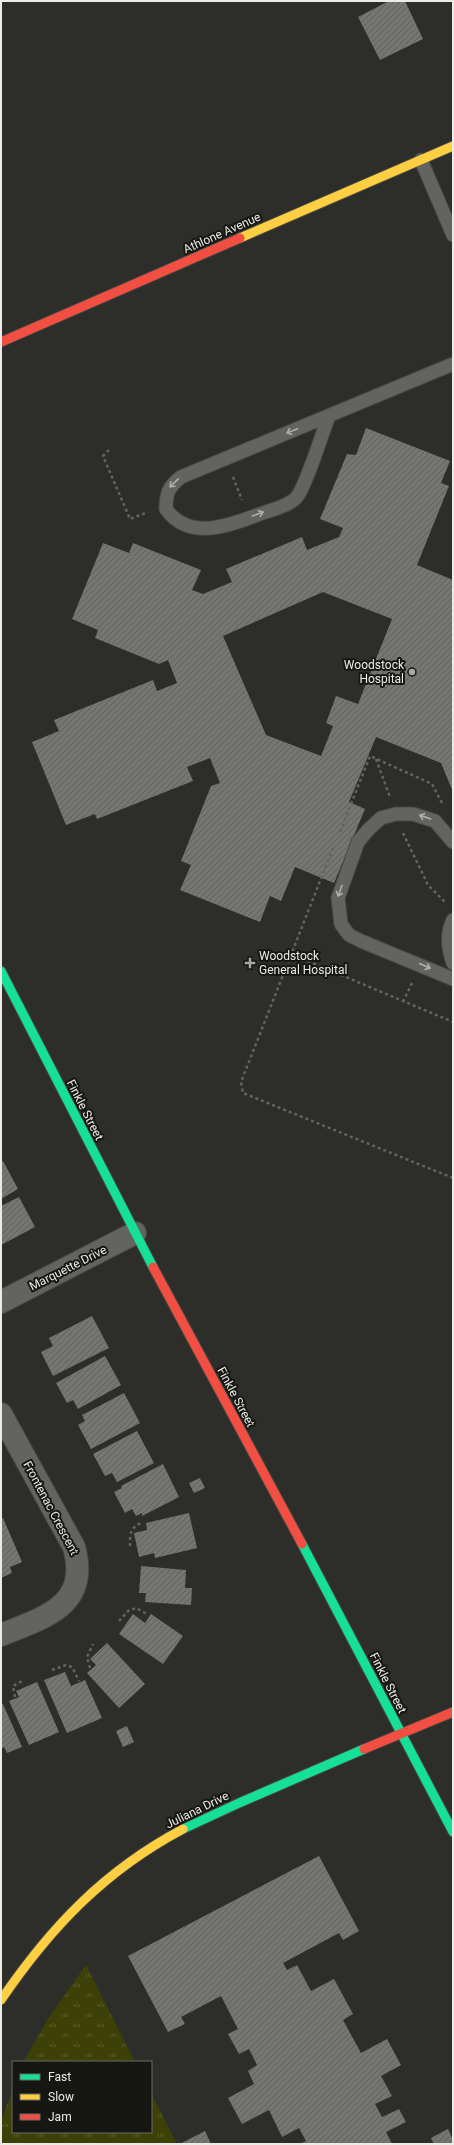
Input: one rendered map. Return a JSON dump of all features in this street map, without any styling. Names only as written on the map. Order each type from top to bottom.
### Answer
[{"type":"street","name":"Athlone Avenue","points":[[1,342],[453,146]]},
{"type":"street","name":"Finkle Street","points":[[1,972],[135,1233],[384,1698],[400,1734],[453,1832]]},
{"type":"street","name":"Marquette Drive","points":[[1,1302],[135,1233]]},
{"type":"street","name":"Frontenac Crescent","points":[[1,1414],[74,1547],[78,1562],[75,1586],[62,1606],[51,1614],[1,1635]]},
{"type":"street","name":"Juliana Drive","points":[[1,2000],[28,1960],[64,1918],[106,1879],[156,1844],[210,1815],[453,1712]]},
{"type":"lane","points":[[421,160],[453,235]]},
{"type":"lane","points":[[329,416],[301,491],[296,498],[289,503],[224,527],[197,528],[178,522],[166,509],[167,492],[171,484],[180,477],[453,364]]},
{"type":"lane","points":[[453,842],[443,828],[426,817],[413,814],[396,814],[381,818],[358,842],[338,898],[338,916],[341,924],[349,935],[421,964],[453,979]]},
{"type":"lane","points":[[453,920],[449,928],[448,939],[453,963]]},
{"type":"path","points":[[109,450],[103,456],[130,518],[150,511]]},
{"type":"path","points":[[226,458],[249,518]]},
{"type":"path","points":[[338,837],[370,756],[432,784],[443,804]]},
{"type":"path","points":[[376,759],[399,826],[428,885],[446,902],[443,909]]},
{"type":"path","points":[[335,844],[241,1082],[243,1093],[453,1178]]},
{"type":"path","points":[[291,954],[453,1022]]},
{"type":"path","points":[[403,1002],[421,964]]},
{"type":"path","points":[[130,1546],[130,1532],[134,1526],[143,1522]]},
{"type":"path","points":[[119,1621],[132,1609],[136,1608],[147,1614]]},
{"type":"path","points":[[90,1668],[87,1657],[93,1644]]},
{"type":"path","points":[[52,1670],[66,1665],[72,1667],[79,1680]]},
{"type":"path","points":[[16,1696],[13,1686],[24,1680]]},
{"type":"green space","points":[[86,1965],[134,2061],[24,2061],[49,2017]]},
{"type":"green space","points":[[12,2092],[12,2133],[152,2133],[152,2095],[177,2144],[1,2144],[1,2121]]},
{"type":"building","points":[[389,1],[405,1],[423,39],[380,60],[358,17]]},
{"type":"building","name":"Woodstock Hospital","points":[[366,428],[450,461],[441,483],[449,486],[417,565],[453,580],[453,792],[441,763],[376,737],[349,802],[365,809],[334,883],[295,867],[281,901],[270,896],[260,922],[180,890],[191,865],[181,861],[211,786],[220,783],[210,758],[187,767],[193,781],[97,819],[95,814],[66,825],[32,742],[59,731],[54,720],[153,680],[157,691],[177,683],[168,660],[159,664],[95,638],[98,630],[72,619],[103,543],[129,553],[133,543],[201,570],[192,590],[203,594],[232,582],[226,569],[302,537],[307,550],[339,537],[343,528],[320,519],[347,454],[356,455]],"holes":[[[323,592],[392,619],[358,704],[336,696],[326,723],[333,726],[321,756],[266,735],[223,636]]]},
{"type":"building","points":[[3,1161],[18,1189],[1,1199],[1,1162]]},
{"type":"building","points":[[19,1197],[35,1227],[1,1245],[1,1206]]},
{"type":"building","points":[[92,1316],[109,1348],[53,1376],[41,1352],[53,1346],[49,1338]]},
{"type":"building","points":[[105,1356],[121,1385],[78,1409],[73,1400],[67,1403],[56,1383]]},
{"type":"building","points":[[124,1393],[140,1423],[91,1449],[78,1425],[85,1421],[82,1415]]},
{"type":"building","points":[[137,1431],[154,1463],[117,1482],[112,1473],[105,1476],[93,1454]]},
{"type":"building","points":[[163,1464],[179,1497],[142,1516],[142,1513],[136,1516],[132,1509],[125,1513],[114,1492],[122,1488],[121,1486]]},
{"type":"building","points":[[200,1478],[205,1488],[194,1493],[189,1483]]},
{"type":"building","points":[[189,1513],[197,1548],[155,1558],[154,1553],[139,1557],[134,1533],[147,1530],[146,1523]]},
{"type":"building","points":[[3,1518],[22,1562],[10,1567],[12,1573],[1,1578],[1,1519]]},
{"type":"building","points":[[141,1566],[186,1570],[185,1588],[192,1588],[191,1605],[145,1602],[146,1593],[139,1593]]},
{"type":"building","points":[[133,1614],[145,1623],[151,1614],[183,1636],[163,1664],[119,1634]]},
{"type":"building","points":[[107,1643],[145,1684],[119,1708],[87,1673],[96,1665],[90,1659]]},
{"type":"building","points":[[65,1672],[71,1686],[85,1680],[102,1718],[67,1733],[44,1680]]},
{"type":"building","points":[[37,1682],[59,1732],[29,1745],[9,1701],[19,1697],[16,1691]]},
{"type":"building","points":[[3,1704],[22,1747],[7,1753],[4,1747],[1,1749],[1,1705]]},
{"type":"building","points":[[127,1726],[134,1742],[123,1747],[116,1731]]},
{"type":"building","points":[[319,1856],[359,1931],[343,1940],[339,1933],[283,1963],[287,1970],[297,1965],[311,1991],[334,1979],[353,2014],[343,2020],[361,2053],[387,2039],[401,2065],[381,2076],[392,2096],[375,2104],[382,2117],[399,2109],[406,2122],[386,2132],[392,2144],[300,2144],[306,2141],[299,2128],[282,2137],[269,2110],[242,2124],[228,2098],[254,2084],[248,2071],[257,2065],[249,2049],[239,2054],[228,2034],[238,2029],[221,1996],[181,2017],[185,2024],[168,2032],[128,1956]]},
{"type":"building","points":[[448,2129],[453,2140],[453,2144],[434,2144],[431,2138]]},
{"type":"building","points":[[205,2131],[211,2144],[180,2144]]},
{"type":"traffic: fast","points":[[1,971],[153,1267]]},
{"type":"traffic: fast","points":[[302,1544],[453,1832]]},
{"type":"traffic: fast","points":[[183,1829],[364,1749]]},
{"type":"traffic: slow","points":[[240,238],[453,146]]},
{"type":"traffic: slow","points":[[1,2000],[39,1948],[81,1903],[128,1863],[183,1829]]},
{"type":"traffic: jam","points":[[1,342],[240,238]]},
{"type":"traffic: jam","points":[[153,1267],[302,1544]]},
{"type":"traffic: jam","points":[[364,1749],[453,1712]]},
{"type":"place","name":"Woodstock Hospital","points":[[412,672]]},
{"type":"place","name":"Woodstock General Hospital","points":[[250,963]]}]
